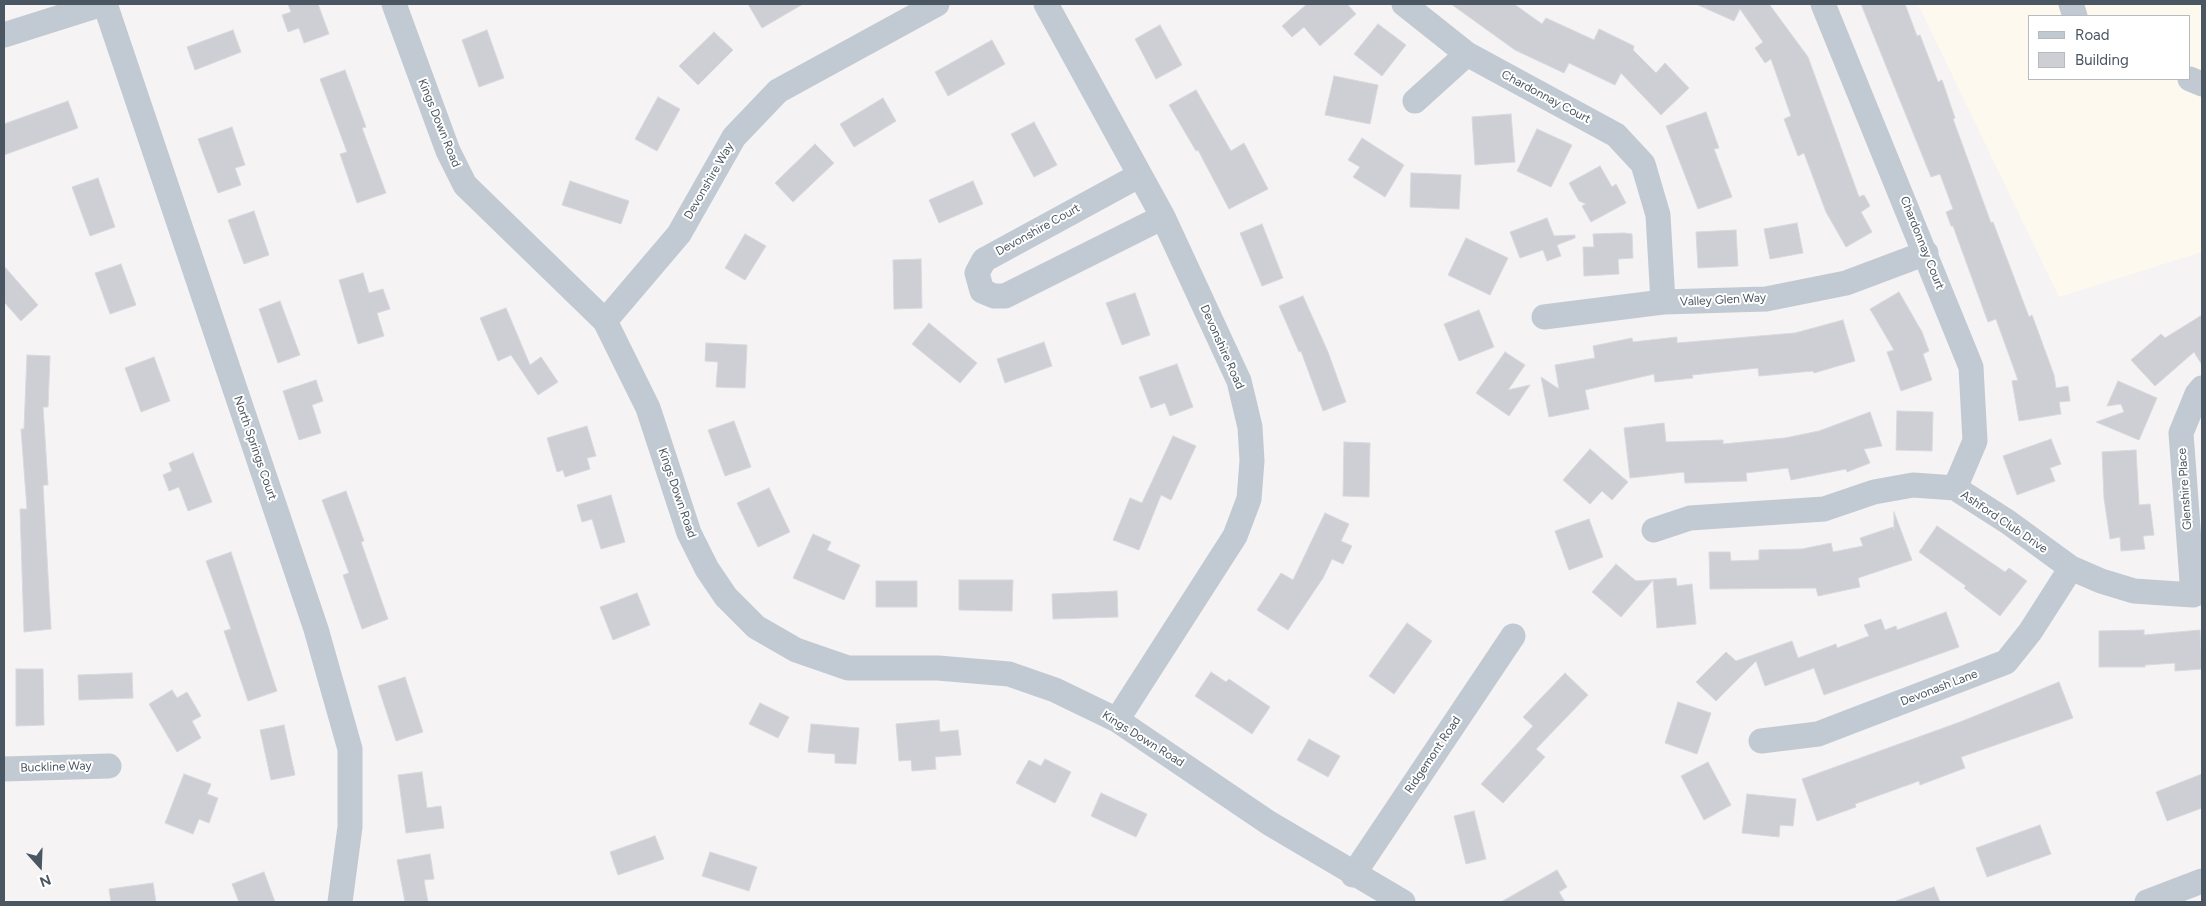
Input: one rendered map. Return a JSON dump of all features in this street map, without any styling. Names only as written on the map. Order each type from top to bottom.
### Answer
[{"type":"street","points":[[4,35],[103,4]]},
{"type":"street","name":"North Springs Court","points":[[103,4],[316,628],[350,749],[350,827],[340,902]]},
{"type":"street","name":"Kings Down Road","points":[[394,4],[448,151],[465,185],[604,321],[648,408],[689,533],[699,554],[726,597],[756,627],[796,650],[848,668],[938,668],[1009,674],[1055,690],[1117,720],[1269,824],[1353,875],[1403,902]]},
{"type":"street","name":"Devonshire Way","points":[[604,321],[679,234],[734,137],[778,92],[937,4]]},
{"type":"street","name":"Devonshire Road","points":[[1046,4],[1163,218],[1240,381],[1250,427],[1252,461],[1249,499],[1234,536],[1117,720]]},
{"type":"street","name":"Chardonnay Court","points":[[1404,4],[1467,54],[1616,134],[1643,164],[1658,215],[1663,302]]},
{"type":"street","name":"Chardonnay Court","points":[[1823,4],[1971,367],[1975,441],[1955,488]]},
{"type":"street","points":[[1416,101],[1467,54]]},
{"type":"street","name":"Devonshire Court","points":[[1140,175],[984,260],[978,273],[982,291],[994,296],[1005,296],[1163,218]]},
{"type":"street","name":"Valley Glen Way","points":[[1544,317],[1663,302],[1766,299],[1846,283],[1926,253]]},
{"type":"street","name":"Glenshire Place","points":[[2198,593],[2181,433],[2197,394],[2202,388]]},
{"type":"street","name":"Ashford Club Drive","points":[[1654,530],[1690,518],[1824,509],[1874,492],[1913,484],[1955,488],[2072,568],[2101,581],[2134,591],[2198,593]]},
{"type":"street","name":"Devonash Lane","points":[[1762,741],[1818,734],[2006,662],[2030,632],[2072,568]]},
{"type":"street","name":"Ridgemont Road","points":[[1353,875],[1513,636]]},
{"type":"street","name":"Buckline Way","points":[[4,769],[109,766]]},
{"type":"street","points":[[2147,902],[2202,881]]},
{"type":"shaded area","points":[[1918,4],[2202,4],[2202,252],[2059,297]]},
{"type":"building","points":[[288,4],[318,4],[329,34],[304,43],[299,28],[288,32],[282,15],[291,12]]},
{"type":"building","points":[[748,4],[803,4],[762,28]]},
{"type":"building","points":[[1307,4],[1347,4],[1356,14],[1320,46],[1304,27],[1292,37],[1282,26]]},
{"type":"building","points":[[1451,4],[1514,4],[1542,24],[1546,18],[1594,40],[1599,29],[1634,46],[1633,50],[1656,73],[1665,63],[1689,88],[1661,115],[1621,73],[1615,85],[1569,63],[1564,73],[1515,50]]},
{"type":"building","points":[[1696,4],[1769,4],[1808,57],[1859,197],[1864,195],[1870,206],[1861,212],[1872,232],[1846,247],[1826,212],[1804,153],[1798,156],[1784,119],[1791,116],[1771,59],[1765,63],[1755,48],[1763,42],[1740,9],[1734,21]]},
{"type":"building","points":[[1861,4],[1905,4],[1917,36],[1920,35],[1938,82],[1942,80],[1955,118],[1953,119],[1991,223],[1993,222],[2029,317],[2032,315],[2054,375],[2056,388],[2068,386],[2070,401],[2059,402],[2061,414],[2019,421],[2012,381],[2018,380],[1996,319],[1988,322],[1953,226],[1951,226],[1946,212],[1953,209],[1940,174],[1931,177]]},
{"type":"building","points":[[1378,24],[1406,45],[1382,76],[1354,54]]},
{"type":"building","points":[[1160,25],[1182,65],[1156,79],[1135,39]]},
{"type":"building","points":[[233,30],[241,52],[195,70],[187,47]]},
{"type":"building","points":[[487,30],[504,78],[479,87],[462,40]]},
{"type":"building","points":[[714,32],[733,50],[698,85],[679,66]]},
{"type":"building","points":[[992,40],[1005,64],[948,96],[935,72]]},
{"type":"building","points":[[345,70],[366,127],[362,128],[386,193],[357,203],[340,154],[347,152],[320,79]]},
{"type":"building","points":[[1334,76],[1378,85],[1370,124],[1325,115]]},
{"type":"building","points":[[1196,90],[1231,151],[1244,143],[1268,189],[1229,209],[1198,150],[1196,151],[1169,105]]},
{"type":"building","points":[[658,97],[680,109],[657,151],[635,139]]},
{"type":"building","points":[[883,98],[896,121],[854,147],[840,124]]},
{"type":"building","points":[[68,101],[78,128],[4,155],[4,124]]},
{"type":"building","points":[[1706,112],[1719,148],[1714,149],[1732,197],[1698,209],[1666,126]]},
{"type":"building","points":[[1511,114],[1515,162],[1475,165],[1472,117]]},
{"type":"building","points":[[1034,122],[1057,165],[1034,177],[1011,134]]},
{"type":"building","points":[[232,127],[245,165],[235,168],[241,185],[218,193],[198,139]]},
{"type":"building","points":[[1537,129],[1572,145],[1551,187],[1517,171]]},
{"type":"building","points":[[1362,138],[1404,165],[1385,197],[1353,177],[1360,167],[1348,160]]},
{"type":"building","points":[[815,144],[834,163],[793,202],[775,183]]},
{"type":"building","points":[[1600,166],[1612,187],[1616,184],[1626,203],[1591,222],[1582,206],[1586,204],[1579,201],[1569,183]]},
{"type":"building","points":[[1411,173],[1461,175],[1459,209],[1410,207]]},
{"type":"building","points":[[98,178],[115,227],[90,236],[72,187]]},
{"type":"building","points":[[570,181],[629,201],[621,224],[562,205]]},
{"type":"building","points":[[973,181],[983,204],[939,223],[929,200]]},
{"type":"building","points":[[254,211],[269,255],[244,264],[228,220]]},
{"type":"building","points":[[1547,218],[1554,236],[1575,235],[1575,238],[1557,245],[1561,256],[1547,261],[1543,250],[1520,258],[1510,232]]},
{"type":"building","points":[[1797,223],[1803,253],[1770,259],[1764,229]]},
{"type":"building","points":[[1262,224],[1283,278],[1262,286],[1240,233]]},
{"type":"building","points":[[1736,230],[1738,266],[1698,268],[1696,232]]},
{"type":"building","points":[[745,234],[766,246],[745,280],[725,268]]},
{"type":"building","points":[[1593,234],[1632,234],[1633,258],[1618,259],[1619,274],[1584,276],[1583,247],[1594,247]]},
{"type":"building","points":[[1466,238],[1508,258],[1490,295],[1448,275]]},
{"type":"building","points":[[921,259],[922,308],[894,309],[893,260]]},
{"type":"building","points":[[121,264],[136,305],[110,314],[95,273]]},
{"type":"building","points":[[4,266],[38,305],[21,321],[4,302]]},
{"type":"building","points":[[363,273],[369,293],[383,289],[390,309],[377,313],[384,336],[358,344],[339,280]]},
{"type":"building","points":[[1899,292],[1922,332],[1929,351],[1923,354],[1932,380],[1901,391],[1887,352],[1894,350],[1870,309]]},
{"type":"building","points":[[1135,293],[1150,335],[1122,345],[1106,303]]},
{"type":"building","points":[[1303,296],[1328,352],[1346,402],[1323,411],[1301,351],[1299,352],[1279,306]]},
{"type":"building","points":[[280,301],[300,355],[278,363],[259,309]]},
{"type":"building","points":[[506,308],[530,365],[541,357],[558,382],[538,395],[511,355],[498,361],[480,318]]},
{"type":"building","points":[[1479,310],[1494,347],[1459,361],[1444,324]]},
{"type":"building","points":[[2202,315],[2202,365],[2194,352],[2155,386],[2131,360],[2161,334],[2165,338]]},
{"type":"building","points":[[1843,320],[1855,361],[1814,373],[1813,371],[1759,376],[1758,368],[1692,375],[1693,378],[1655,382],[1654,374],[1585,390],[1589,409],[1549,417],[1541,377],[1559,389],[1555,365],[1595,358],[1593,346],[1632,338],[1633,342],[1677,337],[1677,343],[1795,333]]},
{"type":"building","points":[[929,323],[977,363],[960,383],[912,344]]},
{"type":"building","points":[[1044,342],[1052,366],[1005,383],[997,359]]},
{"type":"building","points":[[706,343],[747,345],[745,388],[716,387],[718,362],[705,361]]},
{"type":"building","points":[[1505,352],[1525,365],[1508,390],[1530,385],[1509,416],[1476,393]]},
{"type":"building","points":[[27,355],[50,356],[48,407],[43,407],[48,485],[43,485],[51,629],[24,632],[20,509],[27,509],[21,429],[24,429]]},
{"type":"building","points":[[154,357],[170,401],[141,412],[125,368]]},
{"type":"building","points":[[1177,364],[1193,407],[1170,416],[1165,403],[1151,408],[1139,377]]},
{"type":"building","points":[[316,380],[323,401],[312,405],[321,433],[299,440],[283,391]]},
{"type":"building","points":[[2118,381],[2157,398],[2139,440],[2096,422],[2124,412],[2121,404],[2107,406]]},
{"type":"building","points":[[1897,411],[1933,412],[1932,451],[1896,450]]},
{"type":"building","points":[[1870,412],[1882,446],[1864,449],[1870,463],[1847,472],[1846,469],[1791,480],[1788,468],[1746,473],[1747,481],[1685,483],[1684,472],[1630,478],[1624,428],[1664,423],[1666,442],[1723,440],[1723,444],[1785,438],[1819,431]]},
{"type":"building","points":[[734,421],[751,467],[725,476],[708,430]]},
{"type":"building","points":[[587,426],[596,456],[587,458],[590,469],[565,477],[563,470],[557,472],[547,438]]},
{"type":"building","points":[[1173,436],[1196,446],[1171,500],[1161,495],[1139,550],[1113,540],[1130,498],[1142,503]]},
{"type":"building","points":[[2051,439],[2061,464],[2050,468],[2055,481],[2017,495],[2003,456]]},
{"type":"building","points":[[1344,442],[1370,443],[1369,497],[1343,496]]},
{"type":"building","points":[[1590,449],[1628,482],[1612,500],[1602,491],[1590,504],[1563,480]]},
{"type":"building","points":[[2136,450],[2139,505],[2150,504],[2154,535],[2143,536],[2145,549],[2121,551],[2120,537],[2110,539],[2104,498],[2102,452]]},
{"type":"building","points":[[193,453],[212,502],[188,511],[179,487],[169,491],[163,475],[172,471],[169,463]]},
{"type":"building","points":[[769,488],[790,532],[758,547],[737,503]]},
{"type":"building","points":[[346,491],[364,541],[361,542],[388,619],[362,629],[343,575],[349,573],[322,500]]},
{"type":"building","points":[[611,495],[625,542],[601,549],[592,519],[582,522],[577,505]]},
{"type":"building","points":[[1894,512],[1912,560],[1858,578],[1860,587],[1818,596],[1816,588],[1710,589],[1709,552],[1730,552],[1731,561],[1759,560],[1759,550],[1802,549],[1831,543],[1833,552],[1863,546],[1860,538],[1893,527],[1894,530]]},
{"type":"building","points":[[1325,513],[1349,524],[1341,541],[1352,546],[1343,564],[1332,559],[1323,578],[1288,630],[1257,610],[1281,573],[1293,580]]},
{"type":"building","points":[[1589,519],[1603,557],[1569,570],[1555,531]]},
{"type":"building","points":[[1937,526],[2005,572],[2009,568],[2027,581],[2000,616],[1964,588],[1966,586],[1919,552]]},
{"type":"building","points":[[813,534],[831,542],[827,550],[860,565],[844,600],[793,578]]},
{"type":"building","points":[[231,552],[277,691],[248,701],[224,631],[231,629],[206,561]]},
{"type":"building","points":[[1616,564],[1636,581],[1676,578],[1677,586],[1692,584],[1696,624],[1657,628],[1653,580],[1621,617],[1592,592]]},
{"type":"building","points":[[959,580],[1013,580],[1012,611],[959,610]]},
{"type":"building","points":[[876,581],[917,581],[917,607],[876,607]]},
{"type":"building","points":[[1117,591],[1118,617],[1053,619],[1052,594]]},
{"type":"building","points":[[637,593],[650,625],[613,640],[600,607]]},
{"type":"building","points":[[1946,612],[1959,647],[1824,695],[1814,668],[1765,686],[1756,661],[1716,701],[1696,682],[1726,652],[1736,661],[1792,641],[1798,658],[1836,644],[1837,648],[1869,636],[1864,625],[1881,619],[1885,630],[1896,626],[1897,630]]},
{"type":"building","points":[[1407,623],[1432,641],[1394,694],[1369,676]]},
{"type":"building","points":[[2144,630],[2144,635],[2200,630],[2202,669],[2175,671],[2175,663],[2145,665],[2145,667],[2099,667],[2099,631]]},
{"type":"building","points":[[16,669],[43,669],[44,725],[16,726]]},
{"type":"building","points":[[1211,672],[1226,682],[1229,679],[1270,707],[1252,734],[1195,696]]},
{"type":"building","points":[[132,673],[133,698],[79,700],[78,675]]},
{"type":"building","points":[[1565,673],[1588,695],[1536,749],[1545,757],[1503,803],[1481,784],[1533,726],[1523,717]]},
{"type":"building","points":[[405,677],[423,732],[396,741],[378,686]]},
{"type":"building","points":[[2059,682],[2073,718],[1961,757],[1965,768],[1920,785],[1919,781],[1855,804],[1856,807],[1817,821],[1802,779],[1960,722]]},
{"type":"building","points":[[172,690],[177,698],[187,692],[201,716],[192,721],[201,738],[177,752],[149,704]]},
{"type":"building","points":[[1678,702],[1711,713],[1697,754],[1665,743]]},
{"type":"building","points":[[760,703],[789,717],[778,738],[749,724]]},
{"type":"building","points":[[939,720],[940,732],[958,730],[961,755],[935,757],[936,769],[912,771],[911,760],[899,761],[896,724]]},
{"type":"building","points":[[811,724],[859,728],[856,764],[835,763],[835,754],[808,752]]},
{"type":"building","points":[[284,725],[295,775],[271,780],[260,730]]},
{"type":"building","points":[[1309,739],[1340,756],[1328,777],[1297,760]]},
{"type":"building","points":[[1045,759],[1071,772],[1055,803],[1016,783],[1029,760],[1041,766]]},
{"type":"building","points":[[1708,762],[1731,805],[1704,820],[1681,776]]},
{"type":"building","points":[[422,772],[427,808],[441,806],[444,828],[406,833],[398,775]]},
{"type":"building","points":[[184,774],[211,784],[207,794],[218,798],[209,823],[199,819],[193,834],[165,823]]},
{"type":"building","points":[[2202,774],[2202,808],[2167,821],[2156,792]]},
{"type":"building","points":[[1101,793],[1147,814],[1136,837],[1091,816]]},
{"type":"building","points":[[1747,794],[1796,799],[1793,826],[1780,825],[1779,837],[1742,833]]},
{"type":"building","points":[[1474,811],[1486,859],[1466,864],[1454,816]]},
{"type":"building","points":[[2040,825],[2051,854],[1987,877],[1976,848]]},
{"type":"building","points":[[655,836],[664,859],[618,875],[610,852]]},
{"type":"building","points":[[710,852],[757,867],[749,891],[702,876]]},
{"type":"building","points":[[430,854],[434,879],[424,880],[428,902],[405,902],[397,860]]},
{"type":"building","points":[[1557,870],[1567,887],[1559,892],[1565,902],[1501,902]]},
{"type":"building","points":[[264,872],[275,902],[239,902],[232,884]]},
{"type":"building","points":[[153,883],[156,902],[111,902],[109,889]]},
{"type":"building","points":[[1934,887],[1940,902],[1896,902],[1896,901]]}]
